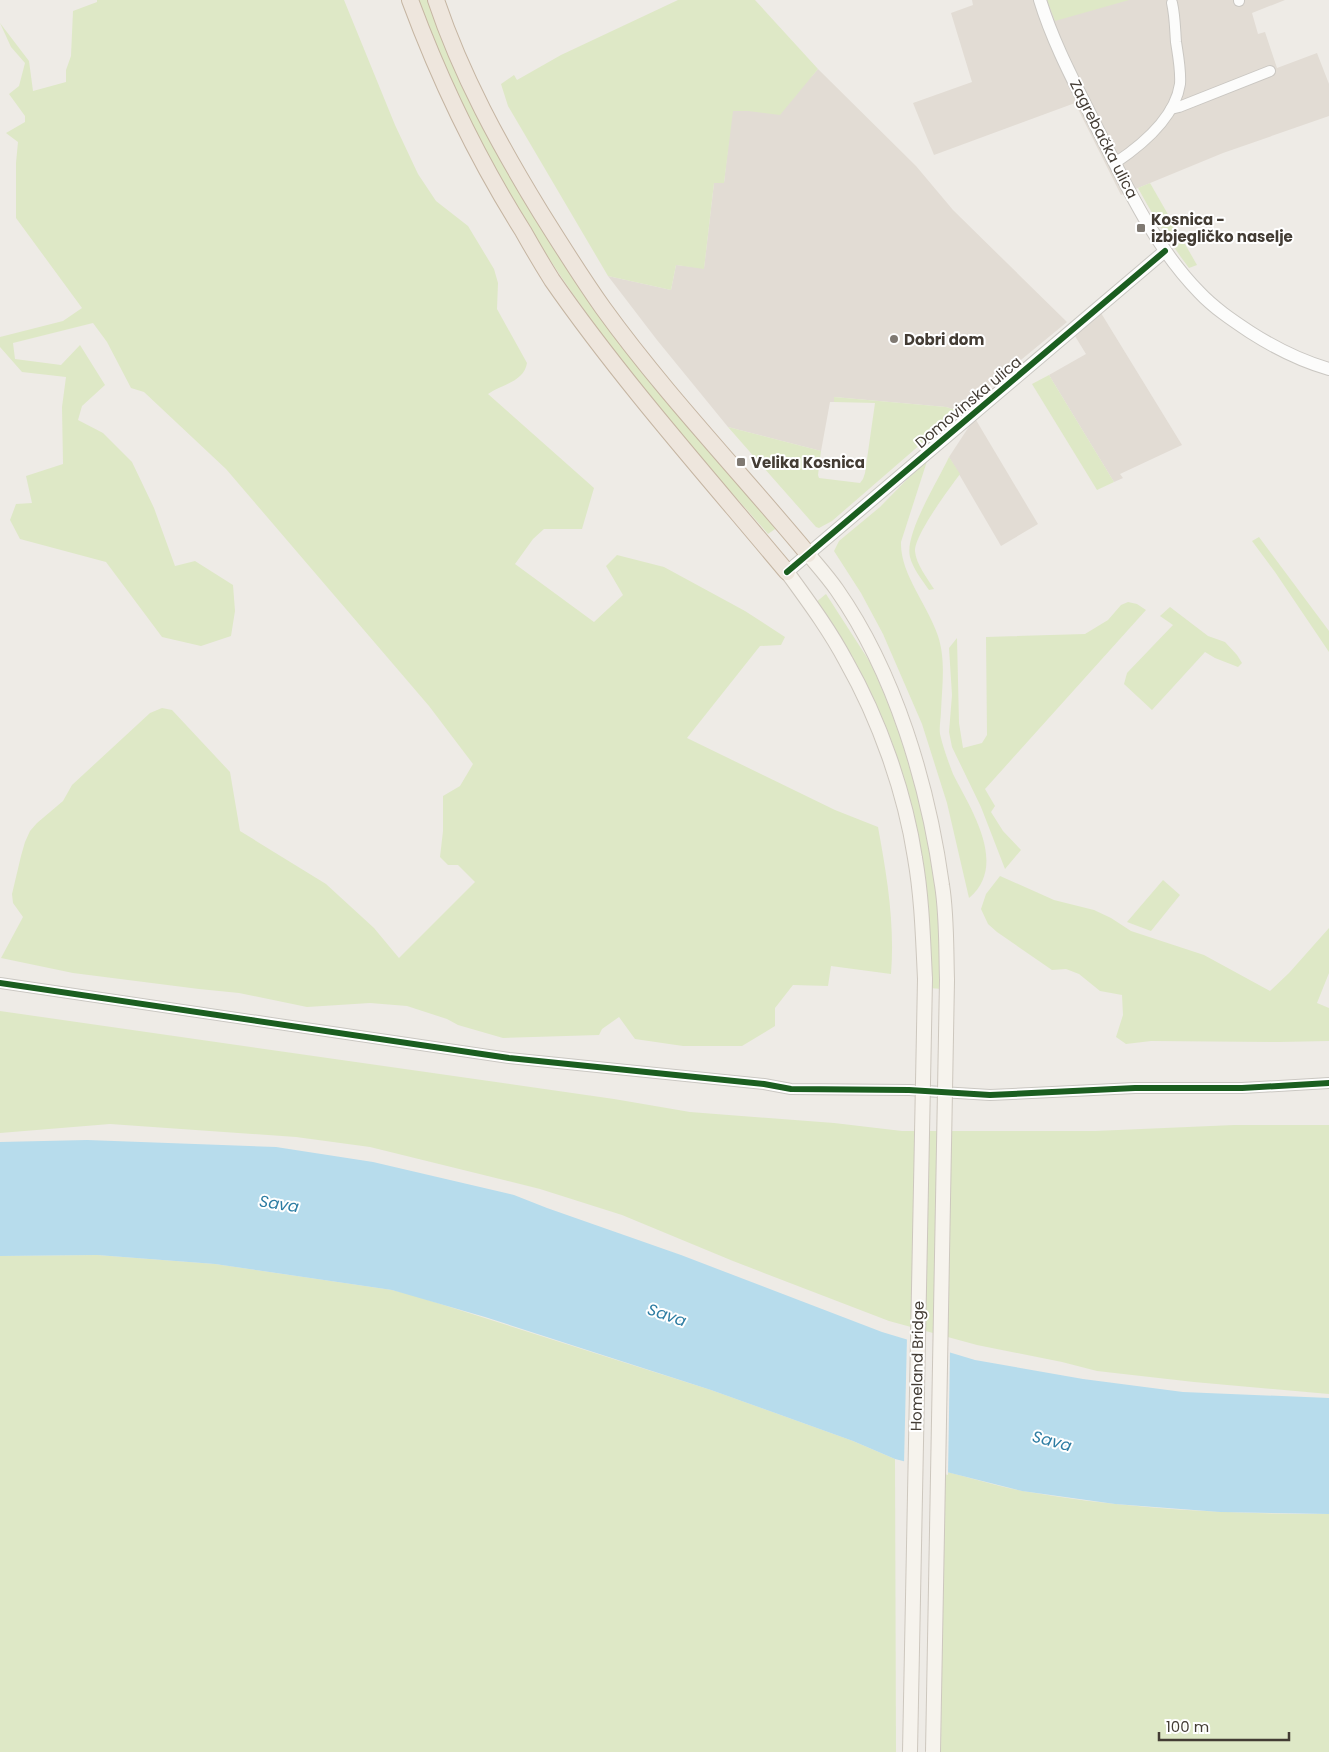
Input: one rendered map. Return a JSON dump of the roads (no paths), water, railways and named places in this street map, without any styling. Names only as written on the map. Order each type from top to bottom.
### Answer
[{"type":"highway","points":[[410,0],[456,111],[495,187],[551,278],[597,342],[787,572]]},
{"type":"highway","points":[[436,0],[475,94],[513,167],[603,308],[652,370],[808,554]]},
{"type":"main road","name":"Homeland Bridge","points":[[808,554],[837,590],[857,622],[880,667],[903,724],[922,786],[934,837],[942,886],[947,980],[932,1752]]},
{"type":"main road","name":"Homeland Bridge","points":[[787,572],[822,621],[845,658],[871,710],[903,803],[915,857],[923,929],[925,979],[910,1752]]},
{"type":"street","name":"Zagrebačka ulica","points":[[1040,0],[1056,44],[1115,163],[1138,207],[1165,251],[1198,291],[1218,310],[1291,355],[1329,369]]},
{"type":"street","points":[[1115,163],[1144,140],[1160,124],[1171,109],[1180,86],[1172,3]]},
{"type":"street","points":[[1171,109],[1270,71]]},
{"type":"street","name":"Domovinska ulica","points":[[787,572],[1165,251]]},
{"type":"street","points":[[0,983],[509,1058],[764,1084],[791,1089],[909,1090],[990,1095],[1135,1088],[1242,1088],[1329,1083]]},
{"type":"water","name":"Sava","points":[[87,1140],[276,1147],[373,1162],[514,1195],[681,1255],[882,1332],[975,1360],[1083,1379],[1183,1392],[1329,1398],[1329,1514],[1220,1512],[1115,1504],[1022,1491],[895,1459],[853,1441],[711,1390],[485,1317],[392,1290],[215,1264],[97,1255],[0,1256],[0,1142]]},
{"type":"place","name":"Kosnica - izbjegličko naselje","points":[[1141,228]]},
{"type":"place","name":"Dobri dom","points":[[894,339]]},
{"type":"place","name":"Velika Kosnica","points":[[741,462]]}]
